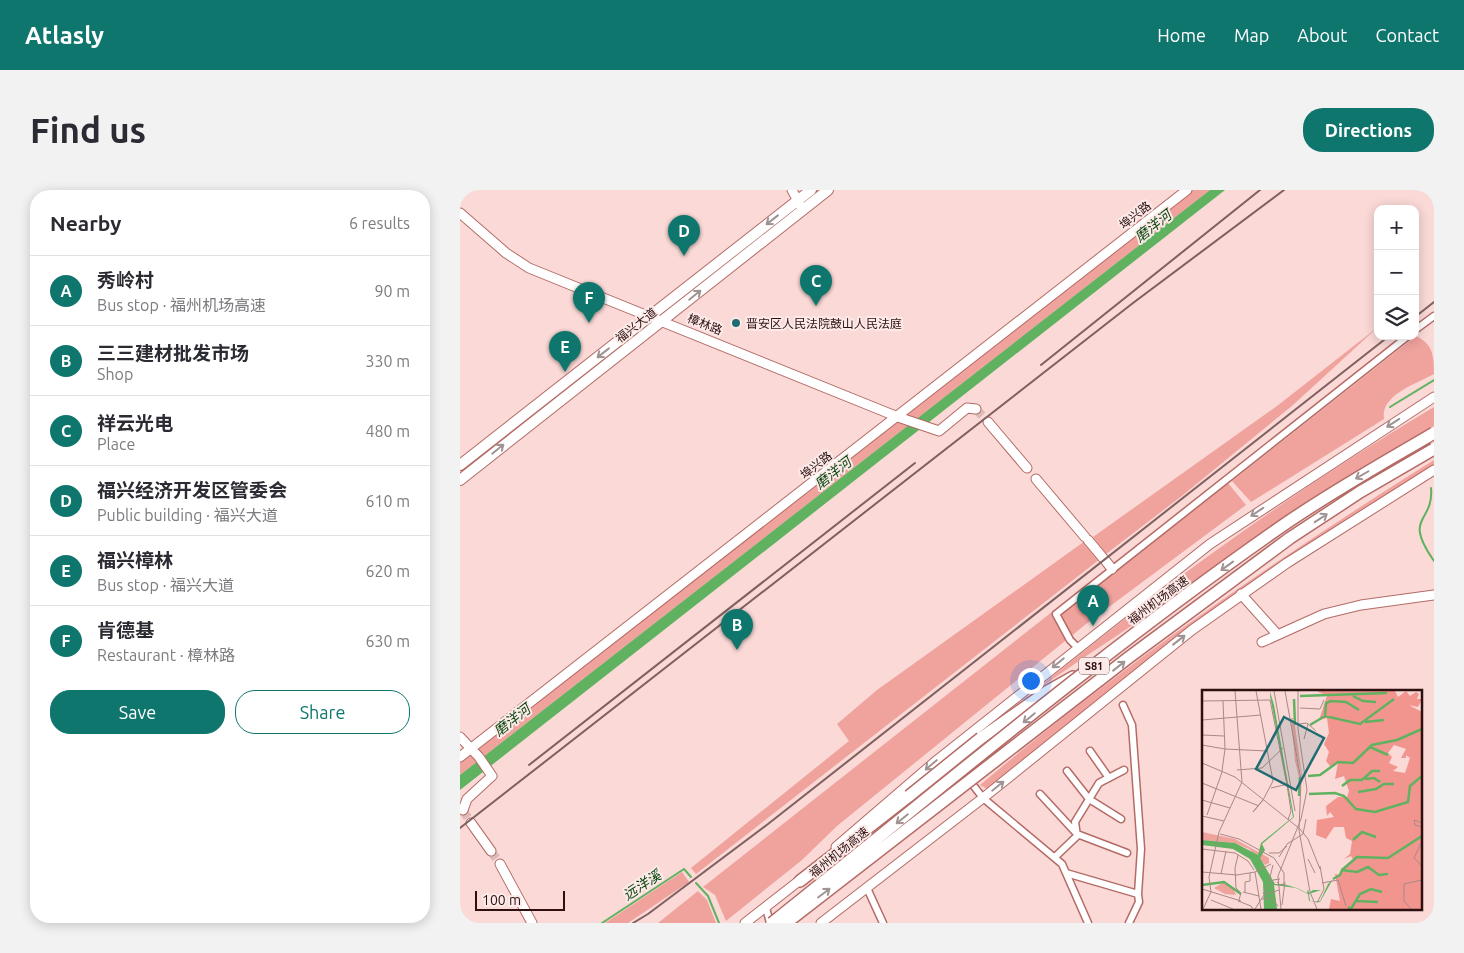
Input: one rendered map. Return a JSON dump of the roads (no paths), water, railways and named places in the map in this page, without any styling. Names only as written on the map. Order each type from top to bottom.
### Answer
[{"type":"highway","name":"福州机场高速","points":[[771,923],[1094,666],[1282,526],[1352,480],[1434,433]]},
{"type":"highway","name":"福州机场高速","points":[[786,923],[1128,658],[1290,538],[1360,492],[1434,449]]},
{"type":"highway","points":[[800,881],[981,738],[1048,691],[1094,666]]},
{"type":"main road","name":"福兴大道","points":[[460,480],[662,321],[800,205],[811,190]]},
{"type":"main road","name":"福兴大道","points":[[460,465],[651,316],[800,205],[828,190]]},
{"type":"street","points":[[792,190],[800,205]]},
{"type":"street","name":"埠兴路","points":[[460,757],[1187,190]]},
{"type":"street","name":"樟林路","points":[[460,213],[518,262],[546,276],[651,316],[898,417],[931,429],[942,430],[967,408],[976,409]]},
{"type":"street","points":[[1419,327],[1434,316]]},
{"type":"street","points":[[1077,647],[1070,640],[1056,614],[1403,340]]},
{"type":"street","points":[[745,923],[800,881],[861,824],[947,752],[1077,647],[1210,544],[1434,398]]},
{"type":"street","points":[[988,422],[1027,468]]},
{"type":"street","points":[[822,923],[983,798],[1152,661],[1241,594],[1346,524],[1434,470]]},
{"type":"street","points":[[1036,479],[1112,569]]},
{"type":"street","points":[[1241,594],[1277,634]]},
{"type":"street","points":[[1262,642],[1317,616],[1343,609],[1434,594]]},
{"type":"street","points":[[1123,706],[1132,725],[1141,849],[1139,902],[1129,923]]},
{"type":"street","points":[[460,738],[490,770],[490,779],[467,799],[463,810]]},
{"type":"street","points":[[1090,750],[1109,778]]},
{"type":"street","points":[[947,752],[983,798],[1062,864],[1088,923]]},
{"type":"street","points":[[1055,857],[1077,836],[1076,822],[1099,783],[1124,770]]},
{"type":"street","points":[[1067,771],[1089,799],[1121,819]]},
{"type":"street","points":[[1040,794],[1077,834],[1127,853]]},
{"type":"street","points":[[471,823],[491,851]]},
{"type":"street","points":[[500,864],[532,923]]},
{"type":"street","points":[[1066,873],[1138,894]]},
{"type":"street","points":[[867,888],[883,923]]},
{"type":"street","points":[[766,908],[771,923]]},
{"type":"waterway","points":[[1390,407],[1434,380]]},
{"type":"waterway","points":[[1431,488],[1431,500],[1420,527],[1420,535],[1434,561]]},
{"type":"waterway","name":"远洋溪","points":[[602,923],[684,869],[691,877]]},
{"type":"waterway","name":"远洋溪","points":[[696,883],[708,896],[719,923]]},
{"type":"tunnel","points":[[976,409],[988,422]]},
{"type":"tunnel","points":[[463,810],[471,823]]},
{"type":"tunnel","points":[[491,851],[500,864]]},
{"type":"railway","points":[[1041,365],[1260,190]]},
{"type":"railway","points":[[460,828],[1133,303],[1284,190]]},
{"type":"railway","points":[[1419,314],[1434,302]]},
{"type":"railway","points":[[633,923],[648,914],[768,824],[1384,340]]},
{"type":"railway","points":[[529,765],[915,463]]},
{"type":"place","name":"福兴经济开发区管委会","points":[[684,256]]},
{"type":"place","name":"祥云光电","points":[[816,306]]},
{"type":"place","name":"肯德基","points":[[589,323]]},
{"type":"place","name":"晋安区人民法院鼓山人民法庭","points":[[736,323]]},
{"type":"place","name":"福兴樟林","points":[[565,372]]},
{"type":"place","name":"秀岭村","points":[[1093,626]]},
{"type":"place","name":"三三建材批发市场","points":[[737,650]]},
{"type":"water label","name":"磨洋河","points":[[1153,226]]},
{"type":"water label","name":"磨洋河","points":[[833,473]]},
{"type":"water label","name":"磨洋河","points":[[512,720]]}]
